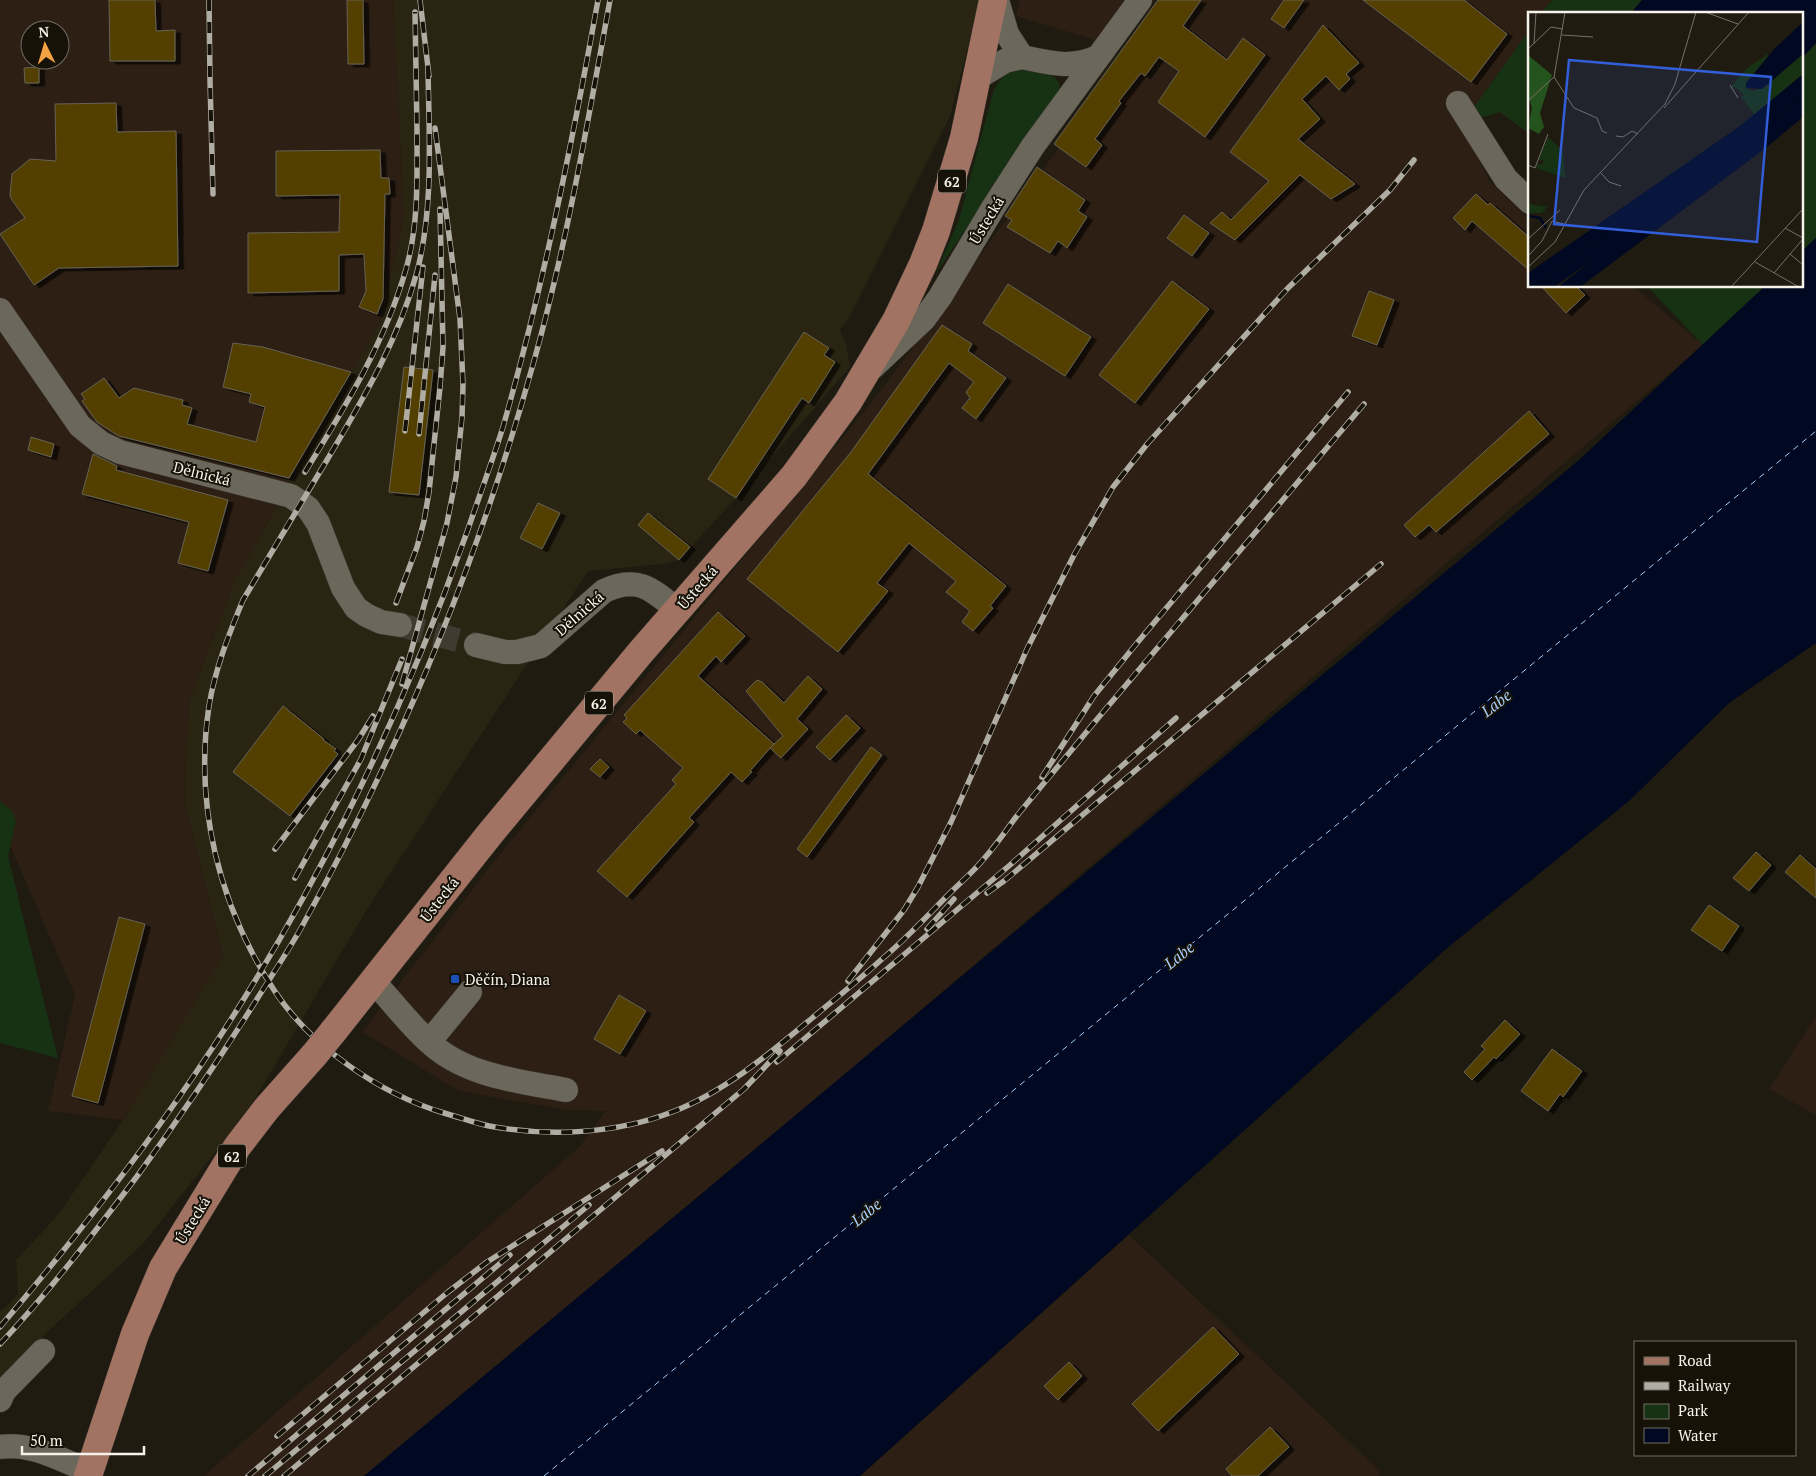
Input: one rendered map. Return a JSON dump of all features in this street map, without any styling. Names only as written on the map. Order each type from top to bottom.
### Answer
[{"type":"main road","name":"Ústecká","points":[[89,1473],[132,1342],[164,1268],[237,1147],[267,1108],[374,982],[489,835],[677,610],[794,476],[866,374],[896,321],[923,264],[936,231],[964,138],[993,0]]},
{"type":"street","points":[[997,0],[1007,34],[1022,57]]},
{"type":"street","name":"Ústecká","points":[[866,374],[924,319],[940,297],[993,208],[1033,146],[1140,0]]},
{"type":"street","points":[[977,78],[1005,61],[1022,57],[1057,64],[1082,63],[1098,57]]},
{"type":"street","points":[[1458,103],[1506,179],[1528,200]]},
{"type":"street","name":"Dělnická","points":[[0,310],[80,426],[101,443],[120,452],[283,493],[296,499],[308,508],[318,523],[344,588],[356,608],[381,622],[400,625]]},
{"type":"street","name":"Dělnická","points":[[476,645],[511,652],[528,651],[541,646],[604,591],[616,585],[638,584],[651,590],[677,610]]},
{"type":"street","points":[[374,982],[428,1042],[455,1060],[475,1070],[566,1090]]},
{"type":"street","points":[[428,1042],[470,992]]},
{"type":"street","points":[[0,1400],[4,1391],[43,1351]]},
{"type":"street","name":"Ústecká","points":[[0,1447],[10,1445],[32,1448],[89,1473]]},
{"type":"shaded area","points":[[0,0],[393,0],[404,218],[379,324],[235,580],[189,701],[184,801],[223,955],[123,1120],[48,1111],[75,995],[0,822]]},
{"type":"shaded area","points":[[393,0],[980,0],[950,116],[852,312],[840,330],[846,345],[850,367],[736,498],[679,560],[661,564],[588,571],[367,909],[249,1109],[143,1244],[44,1335],[0,1386],[0,1311],[18,1294],[16,1260],[58,1215],[123,1120],[223,955],[184,801],[189,701],[235,580],[379,324],[404,218]]},
{"type":"shaded area","points":[[1020,0],[1124,0],[1095,40],[1016,16]]},
{"type":"shaded area","points":[[1167,0],[1552,0],[1543,12],[1528,12],[1528,32],[1462,124],[1489,181],[1528,218],[1528,288],[1635,288],[1703,345],[888,1038],[364,1476],[204,1476],[580,1146],[606,1111],[566,1110],[459,1091],[362,1032],[496,859],[883,388]]},
{"type":"shaded area","points":[[1816,1016],[1816,1115],[1769,1089]]},
{"type":"shaded area","points":[[1129,1235],[1381,1472],[1377,1476],[860,1476]]},
{"type":"green space","points":[[1552,0],[1642,0],[1632,12],[1543,12]]},
{"type":"green space","points":[[1528,32],[1528,133],[1500,112],[1462,124]]},
{"type":"green space","points":[[1816,43],[1816,238],[1804,249],[1804,56]]},
{"type":"green space","points":[[1018,68],[1038,71],[1052,76],[1057,79],[1059,91],[936,273],[959,220],[994,89],[1004,75]]},
{"type":"green space","points":[[1649,288],[1763,288],[1703,345]]},
{"type":"green space","points":[[0,801],[12,811],[16,821],[8,856],[58,1058],[0,1043]]},
{"type":"water","points":[[1642,0],[1816,0],[1816,43],[1804,56],[1804,12],[1632,12]]},
{"type":"water","name":"Labe","points":[[1816,238],[1816,643],[1729,703],[1629,801],[1446,949],[860,1476],[364,1476],[1579,460],[1763,288],[1804,288],[1804,249]]},
{"type":"building","points":[[109,0],[155,0],[156,31],[175,30],[175,61],[110,61]]},
{"type":"building","points":[[347,0],[363,0],[364,64],[348,64]]},
{"type":"building","points":[[1158,0],[1201,0],[1183,26],[1227,60],[1243,38],[1265,55],[1205,137],[1158,102],[1179,71],[1159,57],[1145,76],[1141,73],[1119,101],[1121,103],[1095,139],[1102,145],[1086,167],[1054,144]]},
{"type":"building","points":[[1284,0],[1304,0],[1284,28],[1271,19]]},
{"type":"building","points":[[1363,0],[1464,0],[1507,34],[1471,82]]},
{"type":"building","points":[[1323,25],[1359,63],[1346,74],[1350,79],[1339,90],[1326,76],[1302,99],[1320,119],[1298,139],[1355,184],[1331,199],[1300,175],[1235,240],[1210,223],[1222,212],[1231,220],[1269,181],[1230,152]]},
{"type":"building","points":[[24,70],[39,70],[39,83],[25,83]]},
{"type":"building","points":[[116,103],[117,132],[176,131],[178,266],[59,268],[34,285],[0,234],[25,218],[10,195],[12,174],[30,159],[56,161],[55,104]]},
{"type":"building","points":[[380,150],[381,178],[389,178],[390,194],[385,194],[383,299],[377,314],[359,307],[366,291],[364,254],[339,255],[339,291],[248,293],[248,233],[339,232],[340,195],[276,196],[276,151]]},
{"type":"building","points":[[1037,167],[1085,200],[1078,211],[1087,217],[1067,248],[1058,241],[1050,253],[1007,227],[1012,220],[1005,216]]},
{"type":"building","points":[[1476,194],[1488,205],[1490,203],[1528,236],[1528,269],[1472,221],[1465,230],[1453,218]]},
{"type":"building","points":[[1184,215],[1209,233],[1192,256],[1167,238]]},
{"type":"building","points":[[1172,281],[1209,309],[1135,403],[1099,375]]},
{"type":"building","points":[[1008,284],[1091,337],[1065,376],[983,323]]},
{"type":"building","points":[[1543,288],[1578,288],[1585,295],[1566,313]]},
{"type":"building","points":[[1369,291],[1394,300],[1377,345],[1352,336]]},
{"type":"building","points":[[942,325],[972,344],[968,351],[1006,378],[976,419],[962,408],[970,398],[966,392],[974,382],[949,363],[868,474],[1006,586],[990,606],[993,608],[973,631],[962,622],[970,611],[946,592],[956,581],[909,543],[877,583],[888,591],[838,652],[747,579],[851,452]]},
{"type":"building","points":[[804,332],[829,348],[824,355],[835,362],[809,403],[802,398],[736,498],[708,479]]},
{"type":"building","points":[[233,343],[263,347],[351,372],[289,478],[119,436],[97,422],[82,401],[85,399],[81,394],[104,378],[119,398],[134,388],[183,400],[182,405],[192,408],[187,424],[256,442],[265,407],[249,402],[251,394],[223,387]]},
{"type":"building","points":[[404,367],[433,370],[419,495],[389,492]]},
{"type":"building","points":[[1529,411],[1549,434],[1436,532],[1429,525],[1415,537],[1404,525]]},
{"type":"building","points":[[31,437],[54,444],[51,457],[28,450]]},
{"type":"building","points":[[93,454],[117,466],[116,470],[228,500],[208,571],[178,563],[189,522],[82,494]]},
{"type":"building","points":[[538,503],[560,513],[542,549],[520,538]]},
{"type":"building","points":[[648,513],[690,547],[679,560],[638,525]]},
{"type":"building","points":[[718,612],[745,636],[721,662],[716,656],[698,676],[774,744],[742,782],[731,772],[689,818],[694,822],[627,897],[597,871],[676,784],[672,780],[683,768],[640,730],[636,734],[623,722],[627,718],[624,715]]},
{"type":"building","points":[[808,676],[822,689],[797,719],[808,729],[781,758],[770,748],[783,736],[746,691],[757,680],[762,682],[784,703]]},
{"type":"building","points":[[283,706],[336,749],[334,751],[338,754],[290,816],[233,772]]},
{"type":"building","points":[[846,715],[860,728],[830,760],[816,747]]},
{"type":"building","points":[[871,747],[882,755],[807,857],[797,849]]},
{"type":"building","points":[[600,759],[609,767],[600,777],[590,769]]},
{"type":"building","points":[[1756,852],[1771,865],[1749,891],[1733,878]]},
{"type":"building","points":[[1800,855],[1816,869],[1816,898],[1785,872]]},
{"type":"building","points":[[1709,905],[1739,926],[1722,951],[1691,930]]},
{"type":"building","points":[[119,917],[145,924],[98,1103],[72,1096]]},
{"type":"building","points":[[619,995],[646,1011],[620,1054],[594,1039]]},
{"type":"building","points":[[1505,1020],[1520,1034],[1472,1080],[1464,1072],[1485,1049],[1481,1046]]},
{"type":"building","points":[[1552,1049],[1582,1071],[1563,1097],[1560,1094],[1548,1111],[1521,1091]]},
{"type":"building","points":[[1213,1327],[1239,1354],[1158,1431],[1132,1404]]},
{"type":"building","points":[[1069,1362],[1082,1376],[1058,1400],[1044,1386]]},
{"type":"building","points":[[1270,1427],[1289,1447],[1258,1476],[1232,1476],[1226,1469]]},
{"type":"ferry route","points":[[544,1476],[1816,431]]},
{"type":"tunnel","points":[[400,625],[476,645]]},
{"type":"railway","points":[[209,0],[213,194]]},
{"type":"railway","points":[[420,0],[429,76]]},
{"type":"railway","points":[[0,1327],[76,1235],[195,1074],[276,946],[313,880],[381,743],[441,603],[503,427],[556,215],[598,0]]},
{"type":"railway","points":[[0,1344],[54,1283],[138,1175],[225,1050],[300,930],[337,862],[403,723],[462,581],[512,435],[534,361],[567,227],[610,0]]},
{"type":"railway","points":[[305,472],[363,374],[387,323],[406,269],[413,235],[417,182],[415,12]]},
{"type":"railway","points":[[428,68],[429,171],[426,222],[417,272],[409,297],[390,346],[366,392],[243,600],[215,679],[209,706],[205,743],[208,817],[215,854],[225,889],[239,924],[255,958],[274,990],[289,1011],[327,1049],[372,1080],[420,1105],[489,1126],[535,1132],[605,1129],[650,1119],[691,1104],[728,1083],[762,1059],[891,951],[978,865],[1093,724],[1364,404]]},
{"type":"railway","points":[[402,684],[447,523],[456,477],[462,417],[463,385],[460,319],[435,128]]},
{"type":"railway","points":[[848,981],[904,910],[918,887],[951,822],[1027,649],[1074,555],[1113,487],[1148,443],[1288,288],[1390,190],[1414,160]]},
{"type":"railway","points":[[396,603],[417,547],[429,492],[443,347],[440,209]]},
{"type":"railway","points":[[405,431],[423,267]]},
{"type":"railway","points":[[419,434],[435,275]]},
{"type":"railway","points":[[1042,777],[1094,696],[1348,392]]},
{"type":"railway","points":[[987,893],[1004,881],[1381,564]]},
{"type":"railway","points":[[295,878],[361,759],[402,659]]},
{"type":"railway","points":[[275,849],[358,740],[373,716]]},
{"type":"railway","points":[[777,1062],[1010,865],[1176,718]]},
{"type":"railway","points":[[927,929],[954,899]]},
{"type":"railway","points":[[284,1476],[744,1089],[780,1051]]},
{"type":"railway","points":[[277,1436],[448,1292],[487,1262],[662,1151]]},
{"type":"railway","points":[[265,1476],[589,1205]]},
{"type":"railway","points":[[248,1476],[510,1255]]},
{"type":"place","name":"Děčín, Diana","points":[[455,979]]}]
